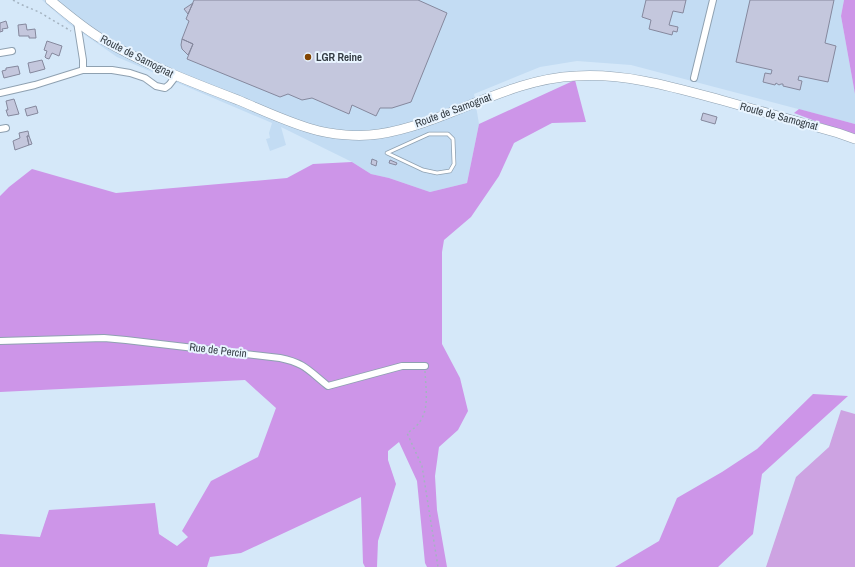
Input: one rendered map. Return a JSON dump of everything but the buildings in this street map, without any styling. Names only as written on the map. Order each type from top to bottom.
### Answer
[{"type":"main road","name":"Route de Samognat","points":[[50,0],[77,22],[127,53],[176,76],[313,130],[346,134],[378,134],[424,123],[519,87],[553,79],[576,76],[629,78],[673,87],[855,139]]},
{"type":"street","points":[[694,78],[713,0]]},
{"type":"street","points":[[77,22],[83,70]]},
{"type":"street","points":[[0,53],[12,50]]},
{"type":"street","points":[[0,93],[35,85],[83,70],[112,70],[125,72],[145,78],[156,86],[165,88],[176,76]]},
{"type":"street","name":"Rue de Percin","points":[[0,341],[104,338],[280,358],[294,361],[303,365],[328,386],[402,366],[425,366]]},
{"type":"lane","points":[[428,134],[448,134],[453,138],[454,164],[450,171],[436,173],[423,170],[387,153],[428,134]]},
{"type":"path","points":[[13,0],[43,14],[73,32],[76,40],[79,39]]},
{"type":"path","points":[[425,366],[426,409],[420,422],[406,433],[422,466],[438,567]]},
{"type":"shaded area","points":[[42,0],[844,0],[841,16],[855,94],[855,124],[631,65],[577,61],[540,67],[474,94],[479,124],[467,183],[430,192],[389,178],[371,174],[352,162],[281,127],[286,145],[270,151],[266,139],[270,138],[269,133],[272,123],[117,57],[69,24]]},
{"type":"shaded area","points":[[844,0],[855,0],[855,94],[841,16]]},
{"type":"shaded area","points":[[575,80],[586,122],[552,123],[514,143],[499,176],[471,217],[444,240],[442,252],[442,344],[460,378],[468,411],[458,430],[439,447],[435,476],[437,510],[447,567],[427,567],[425,563],[417,481],[399,442],[388,451],[388,460],[396,484],[378,541],[377,567],[365,567],[363,563],[361,497],[241,553],[210,557],[207,567],[0,567],[0,534],[40,537],[49,510],[155,503],[159,534],[177,546],[188,537],[182,531],[211,481],[258,457],[276,408],[245,380],[0,392],[0,196],[9,187],[32,169],[116,193],[287,178],[313,164],[352,162],[371,174],[389,178],[430,192],[467,183],[479,124]]},
{"type":"shaded area","points":[[799,109],[855,124],[855,136],[794,113]]},
{"type":"shaded area","points":[[813,394],[848,396],[762,474],[753,534],[718,567],[615,567],[659,541],[677,498],[722,472],[757,449]]},
{"type":"shaded area","points":[[841,410],[855,414],[855,567],[766,567],[796,477],[829,447]]},
{"type":"place","name":"LGR Reine","points":[[308,57]]}]
